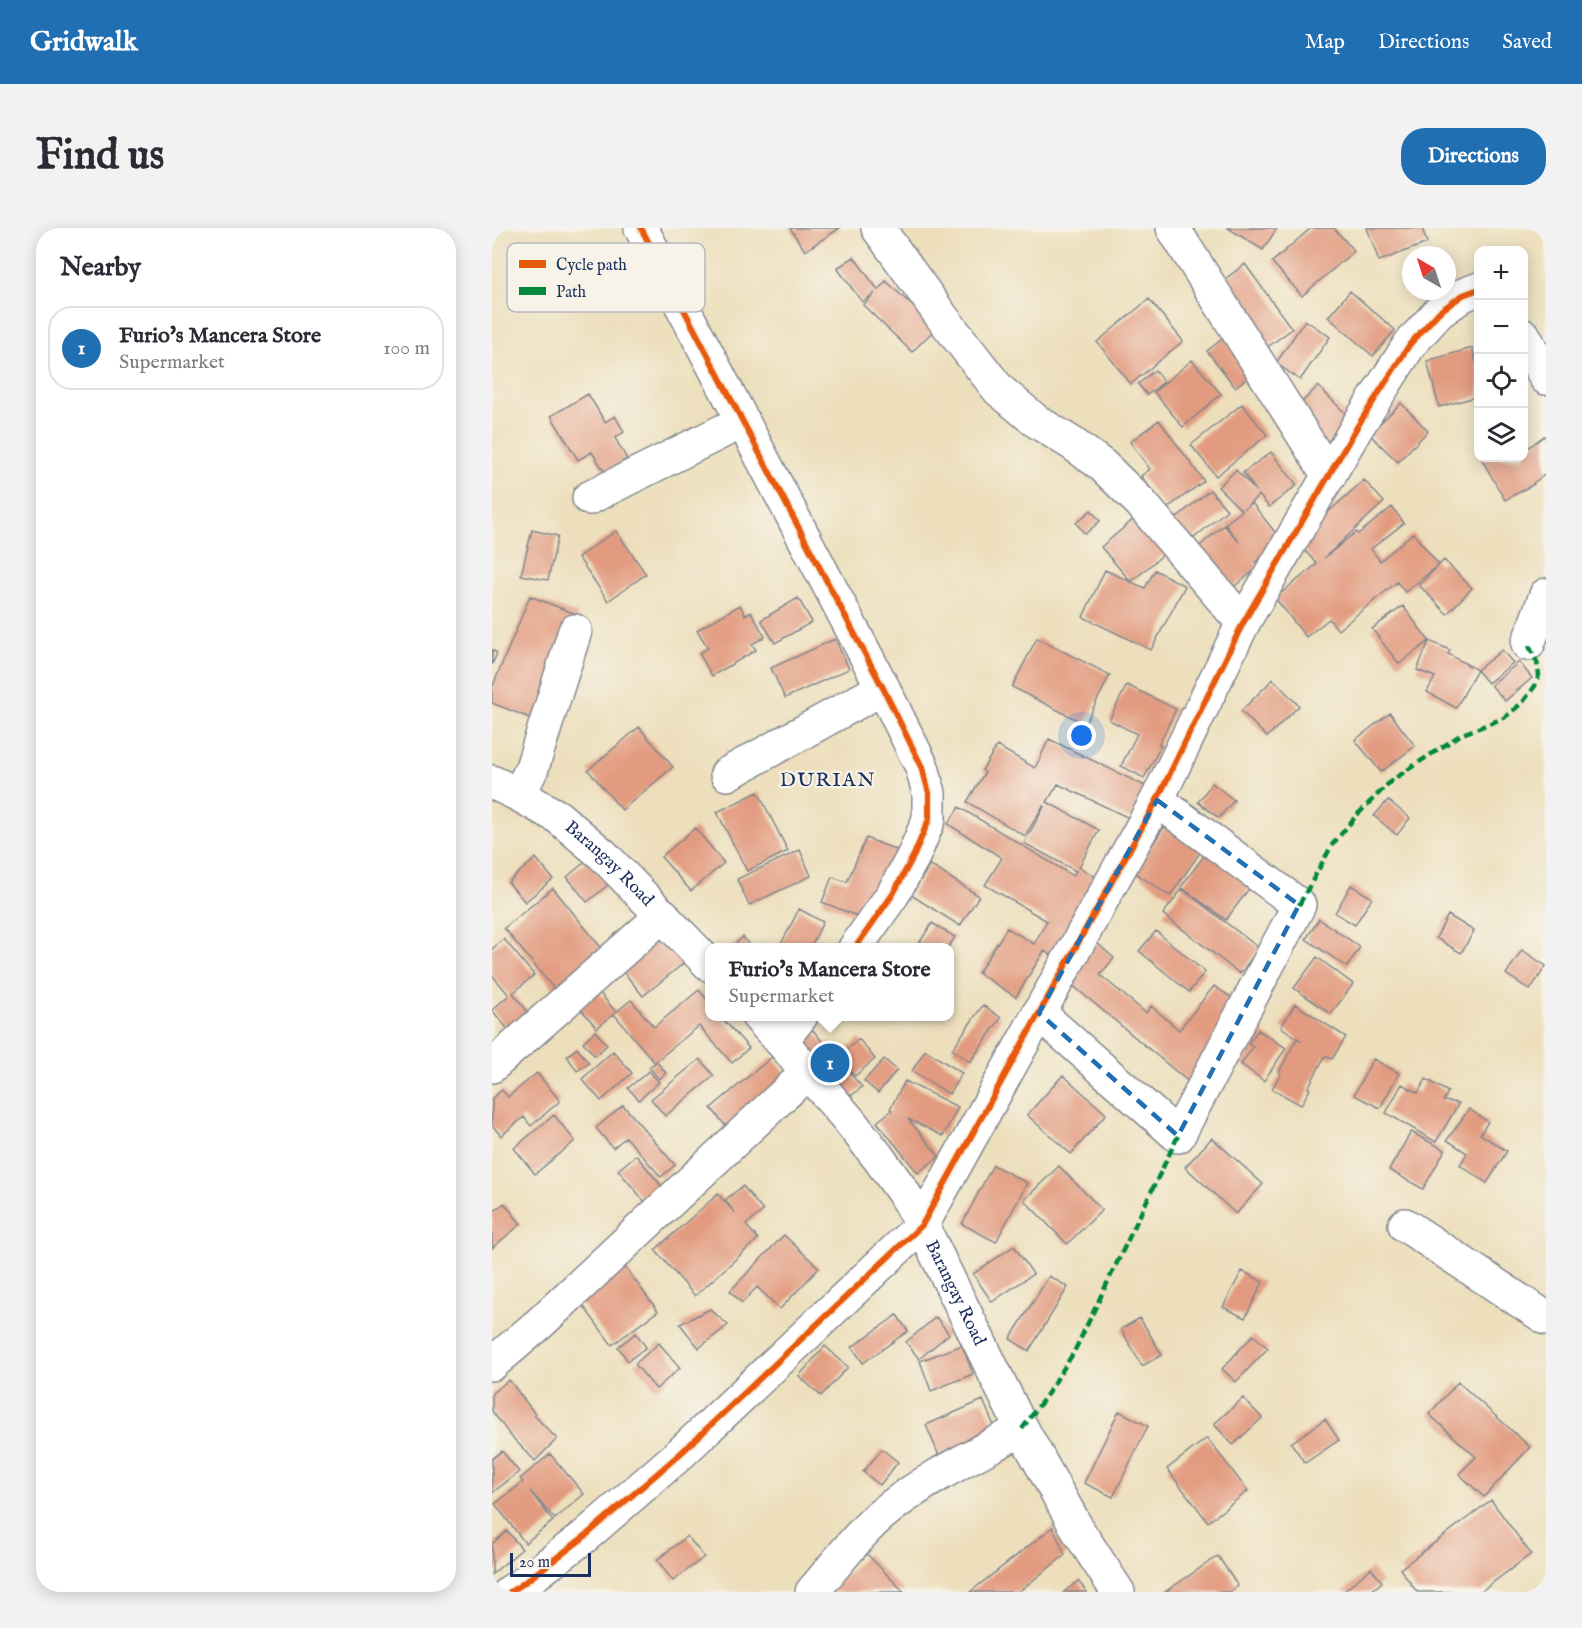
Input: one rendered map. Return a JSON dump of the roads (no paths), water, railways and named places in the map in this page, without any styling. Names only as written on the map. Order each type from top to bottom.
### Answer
[{"type":"street","points":[[641,228],[649,243]]},
{"type":"street","points":[[878,228],[942,317],[999,390],[1036,421],[1102,465],[1140,502],[1243,622]]},
{"type":"street","points":[[1173,228],[1329,476]]},
{"type":"street","points":[[510,1592],[584,1537],[681,1454],[922,1225],[1157,800],[1243,622],[1357,427],[1410,344],[1439,312],[1463,295],[1474,292]]},
{"type":"street","points":[[685,312],[883,688],[922,767],[929,793],[929,819],[914,855],[893,894],[859,943]]},
{"type":"street","points":[[1528,344],[1546,378]]},
{"type":"street","points":[[589,498],[742,421]]},
{"type":"street","points":[[1528,644],[1546,595]]},
{"type":"street","points":[[506,788],[532,768],[575,631]]},
{"type":"street","points":[[727,774],[883,688]]},
{"type":"street","name":"Barangay Road","points":[[506,788],[558,817],[603,855],[705,960]]},
{"type":"street","points":[[1039,1012],[1178,1137],[1299,905],[1157,800]]},
{"type":"street","points":[[492,1066],[663,915]]},
{"type":"street","name":"Barangay Road","points":[[769,1021],[791,1029],[808,1072],[878,1157],[903,1192],[922,1225],[1022,1429],[1079,1532],[1118,1592]]},
{"type":"street","points":[[492,1364],[540,1323],[808,1072]]},
{"type":"street","points":[[1405,1225],[1546,1318]]},
{"type":"street","points":[[812,1592],[885,1511],[919,1486],[1022,1429]]},
{"type":"place","name":"Furio's Mancera Store","points":[[830,1063]]},
{"type":"district","name":"DURIAN","points":[[828,780]]}]
